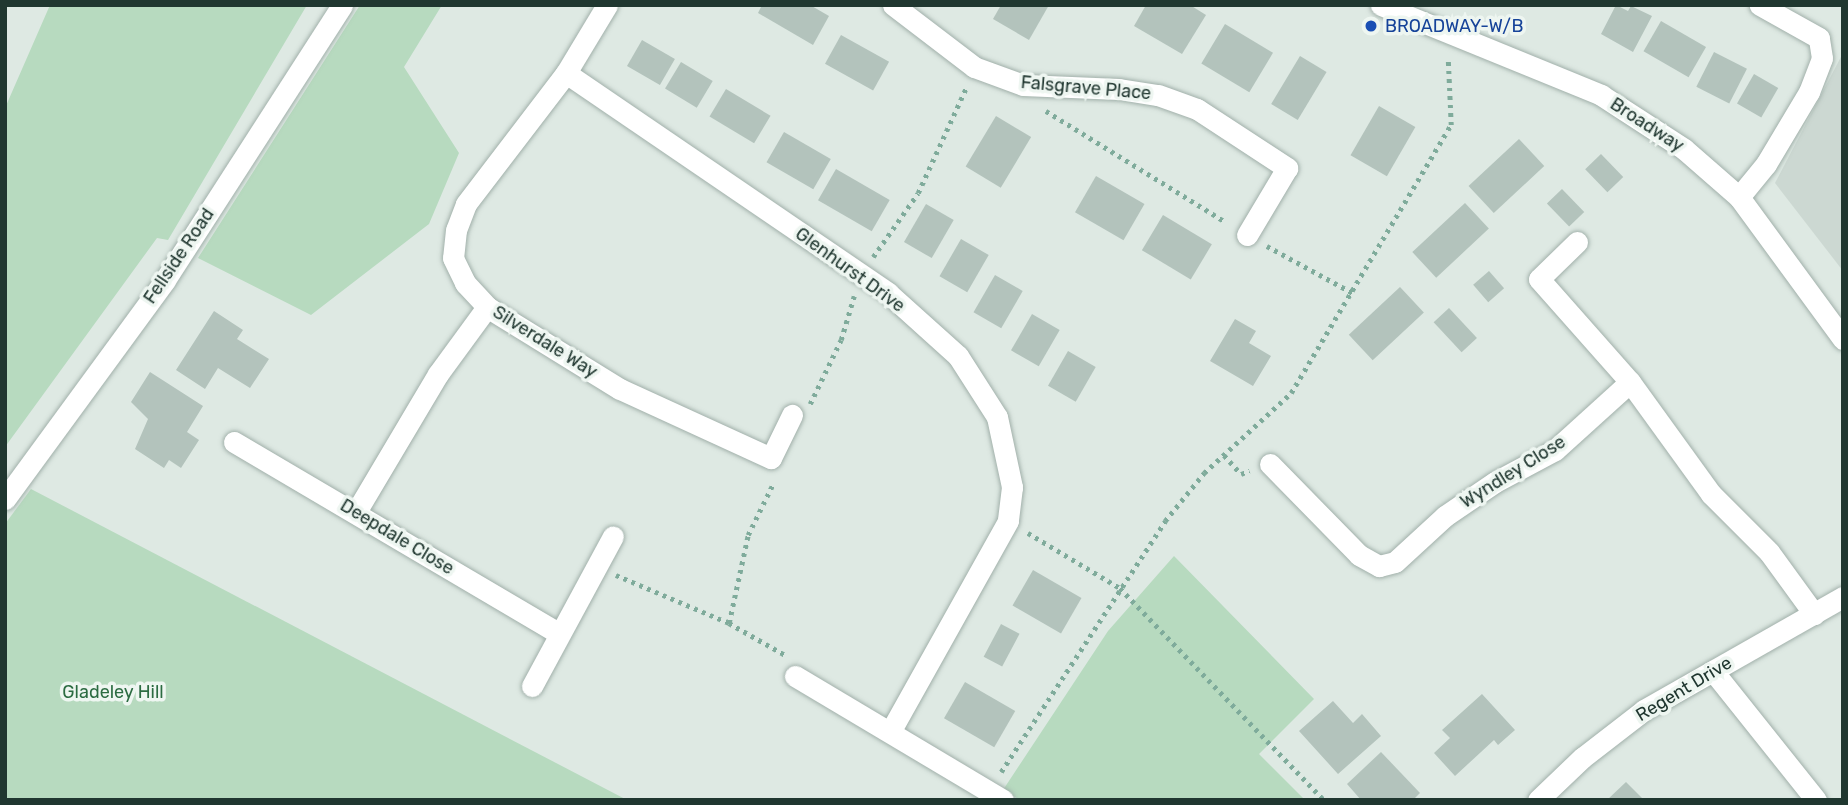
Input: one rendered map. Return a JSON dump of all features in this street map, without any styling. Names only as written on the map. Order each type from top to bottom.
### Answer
[{"type":"street","name":"Fellside Road","points":[[5,499],[165,280],[342,5]]},
{"type":"street","name":"Silverdale Way","points":[[607,5],[566,73],[466,204],[456,230],[453,258],[465,283],[487,307],[620,389],[771,458],[792,415]]},
{"type":"street","name":"Falsgrave Place","points":[[893,5],[974,67],[1023,85],[1119,89],[1158,94],[1197,109],[1287,168],[1247,235]]},
{"type":"street","name":"Broadway","points":[[1381,5],[1601,95],[1684,149],[1739,197],[1843,339]]},
{"type":"street","points":[[1739,197],[1766,164],[1809,92],[1822,58],[1819,38],[1760,5]]},
{"type":"street","name":"Glenhurst Drive","points":[[566,73],[888,293],[958,356],[997,417],[1012,487],[1008,521],[891,730]]},
{"type":"street","points":[[1577,242],[1539,279],[1630,382],[1711,494],[1769,552],[1814,614]]},
{"type":"street","points":[[356,512],[438,374],[487,307]]},
{"type":"street","name":"Wyndley Close","points":[[1270,464],[1359,555],[1379,566],[1395,562],[1445,516],[1495,482],[1555,450],[1630,382]]},
{"type":"street","name":"Deepdale Close","points":[[234,442],[558,634]]},
{"type":"street","points":[[532,686],[613,536]]},
{"type":"street","name":"Regent Drive","points":[[1538,800],[1582,758],[1644,710],[1843,597]]},
{"type":"street","points":[[1713,671],[1816,800]]},
{"type":"street","points":[[795,676],[891,730],[996,795]]},
{"type":"path","points":[[996,795],[1121,588],[1204,473],[1291,393],[1353,293],[1451,125],[1447,33]]},
{"type":"path","points":[[860,274],[918,193],[974,67]]},
{"type":"path","points":[[1034,103],[1247,235],[1353,293]]},
{"type":"path","points":[[1008,521],[1121,588],[1324,800]]},
{"type":"path","points":[[596,566],[729,623],[800,664],[795,676]]},
{"type":"shaded area","points":[[1843,53],[1843,271],[1775,183]]},
{"type":"green space","points":[[50,5],[307,5],[168,240],[157,238],[5,447],[5,108]]},
{"type":"green space","points":[[360,5],[442,5],[404,67],[459,153],[429,224],[311,315],[198,258]]},
{"type":"green space","name":"Gladeley Hill","points":[[31,489],[627,800],[5,800],[5,524]]},
{"type":"green space","points":[[1174,556],[1314,699],[1259,754],[1305,800],[1020,800],[1003,790],[1108,631]]},
{"type":"building","points":[[762,5],[810,5],[829,16],[813,45],[758,13]]},
{"type":"building","points":[[1001,5],[1049,5],[1029,40],[993,19]]},
{"type":"building","points":[[1146,5],[1190,5],[1206,15],[1182,54],[1134,26]]},
{"type":"building","points":[[1616,5],[1628,11],[1631,6],[1652,16],[1633,52],[1601,34]]},
{"type":"building","points":[[1661,21],[1706,47],[1689,77],[1644,51]]},
{"type":"building","points":[[1225,24],[1273,53],[1249,92],[1201,63]]},
{"type":"building","points":[[841,35],[889,62],[873,91],[825,64]]},
{"type":"building","points":[[642,40],[675,59],[660,85],[627,66]]},
{"type":"building","points":[[1714,52],[1747,69],[1729,104],[1696,87]]},
{"type":"building","points":[[1300,56],[1327,72],[1298,120],[1271,104]]},
{"type":"building","points":[[681,62],[713,81],[697,108],[665,89]]},
{"type":"building","points":[[1754,74],[1778,88],[1761,117],[1737,103]]},
{"type":"building","points":[[726,89],[771,116],[754,143],[710,116]]},
{"type":"building","points":[[1379,106],[1415,127],[1387,176],[1350,155]]},
{"type":"building","points":[[996,116],[1031,137],[1001,188],[966,167]]},
{"type":"building","points":[[784,132],[831,159],[813,189],[766,162]]},
{"type":"building","points":[[1519,139],[1544,166],[1494,213],[1469,186]]},
{"type":"building","points":[[1601,154],[1623,177],[1607,192],[1585,169]]},
{"type":"building","points":[[836,169],[890,200],[872,231],[818,200]]},
{"type":"building","points":[[1096,176],[1144,204],[1123,240],[1075,212]]},
{"type":"building","points":[[1562,189],[1584,212],[1569,227],[1547,204]]},
{"type":"building","points":[[1465,203],[1489,229],[1436,278],[1412,252]]},
{"type":"building","points":[[926,204],[954,220],[932,258],[904,242]]},
{"type":"building","points":[[1163,215],[1212,244],[1191,280],[1142,250]]},
{"type":"building","points":[[961,239],[989,255],[967,292],[940,276]]},
{"type":"building","points":[[1489,271],[1504,288],[1488,302],[1473,285]]},
{"type":"building","points":[[995,275],[1023,291],[1001,328],[974,312]]},
{"type":"building","points":[[1400,287],[1424,313],[1373,360],[1349,335]]},
{"type":"building","points":[[1449,308],[1477,338],[1462,352],[1434,322]]},
{"type":"building","points":[[214,311],[243,330],[237,339],[269,359],[250,388],[218,368],[205,389],[176,370]]},
{"type":"building","points":[[1032,314],[1060,330],[1039,366],[1011,350]]},
{"type":"building","points":[[1235,319],[1256,331],[1249,343],[1271,356],[1253,386],[1210,361]]},
{"type":"building","points":[[1068,351],[1096,367],[1076,402],[1048,386]]},
{"type":"building","points":[[150,372],[203,406],[187,432],[199,440],[181,468],[169,460],[164,468],[135,449],[148,419],[131,402]]},
{"type":"building","points":[[1033,570],[1081,598],[1061,634],[1012,606]]},
{"type":"building","points":[[1001,624],[1020,634],[1002,667],[984,657]]},
{"type":"building","points":[[965,682],[1015,711],[994,747],[944,718]]},
{"type":"building","points":[[1482,694],[1515,730],[1498,745],[1494,740],[1455,776],[1434,753],[1450,738],[1442,730]]},
{"type":"building","points":[[1333,701],[1353,723],[1362,714],[1381,736],[1338,774],[1299,731]]},
{"type":"building","points":[[1381,752],[1420,793],[1413,800],[1361,800],[1347,784]]},
{"type":"building","points":[[1626,782],[1644,800],[1607,800]]},
{"type":"place","name":"BROADWAY-W/B","points":[[1371,26]]}]
